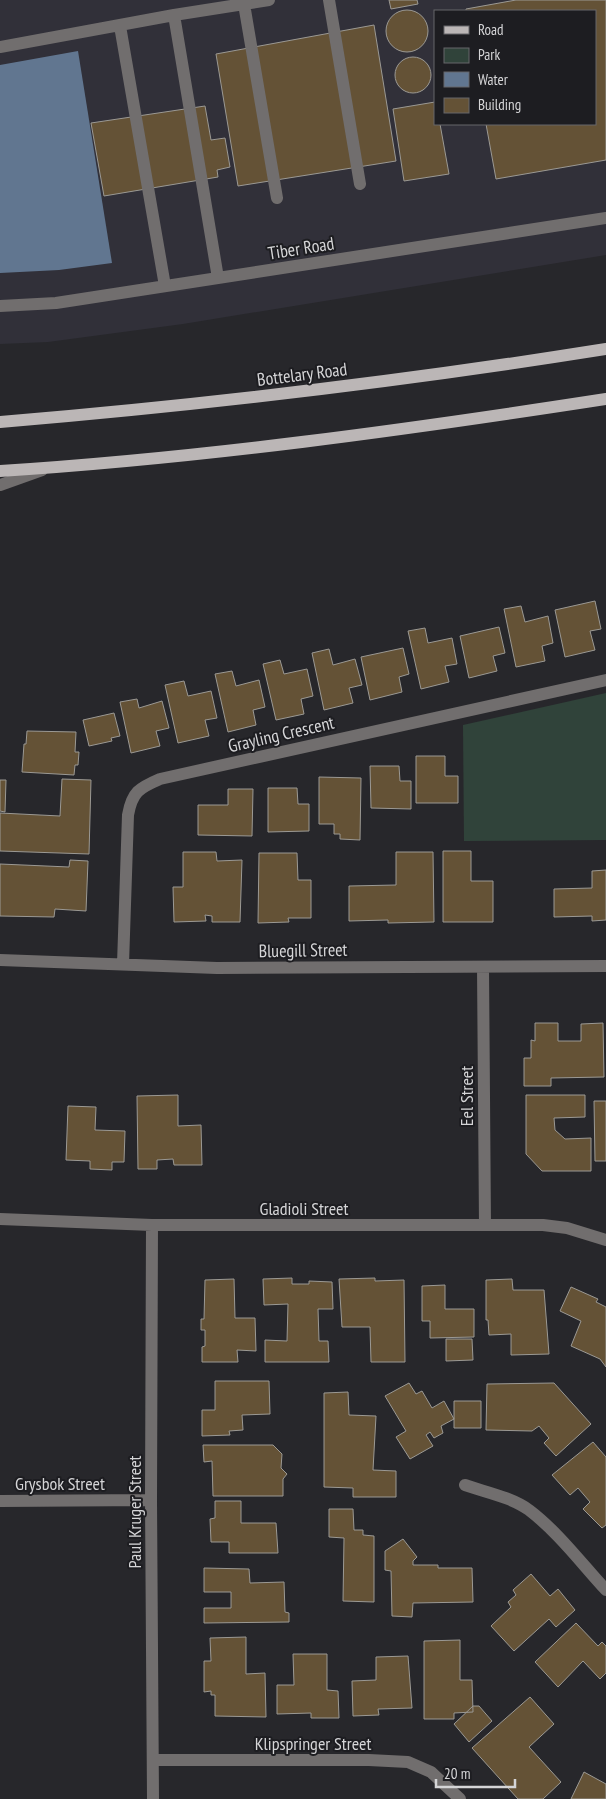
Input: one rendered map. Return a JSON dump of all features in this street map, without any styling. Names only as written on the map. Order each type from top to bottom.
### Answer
[{"type":"main road","name":"Bottelary Road","points":[[0,422],[186,405],[339,387],[493,367],[606,349]]},
{"type":"main road","points":[[0,471],[47,468],[321,440],[473,420],[606,399]]},
{"type":"street","points":[[0,48],[174,15],[269,0]]},
{"type":"street","points":[[329,0],[360,184]]},
{"type":"street","points":[[244,4],[277,198]]},
{"type":"street","points":[[174,15],[218,278]]},
{"type":"street","points":[[120,26],[165,286]]},
{"type":"street","name":"Tiber Road","points":[[0,306],[56,303],[606,218]]},
{"type":"street","points":[[0,485],[47,468]]},
{"type":"street","name":"Grayling Crescent","points":[[122,964],[128,815],[130,802],[144,786],[160,779],[606,680]]},
{"type":"street","name":"Bluegill Street","points":[[0,960],[218,968],[606,966]]},
{"type":"street","name":"Eel Street","points":[[483,967],[485,1225]]},
{"type":"street","name":"Gladioli Street","points":[[0,1219],[152,1225],[543,1225],[567,1228],[606,1240]]},
{"type":"street","name":"Paul Kruger Street","points":[[152,1225],[153,1799]]},
{"type":"street","points":[[465,1485],[512,1501],[528,1510],[552,1532],[606,1590]]},
{"type":"street","name":"Grysbok Street","points":[[0,1501],[151,1500]]},
{"type":"street","name":"Klipspringer Street","points":[[153,1760],[369,1760],[408,1762],[431,1772],[460,1799]]},
{"type":"shaded area","points":[[0,0],[606,0],[606,255],[183,324],[48,342],[0,344]]},
{"type":"green space","points":[[606,693],[606,840],[464,841],[463,725]]},
{"type":"water","points":[[78,51],[112,263],[59,270],[0,273],[0,65]]},
{"type":"building","points":[[389,0],[417,0],[418,4],[391,9]]},
{"type":"building","points":[[516,0],[606,0],[606,160],[496,179],[486,125],[596,125],[596,10],[466,9]]},
{"type":"building","points":[[411,10],[419,13],[425,19],[428,31],[425,43],[419,49],[403,52],[395,49],[389,43],[386,27],[389,19],[395,13]]},
{"type":"building","points":[[374,25],[396,161],[238,186],[216,54]]},
{"type":"building","points":[[413,57],[420,58],[426,62],[430,68],[430,82],[426,88],[420,92],[413,93],[406,92],[400,88],[396,82],[395,75],[396,68],[400,62],[406,58]]},
{"type":"building","points":[[434,102],[434,125],[440,125],[449,174],[404,181],[393,109]]},
{"type":"building","points":[[205,106],[211,140],[225,138],[230,167],[217,170],[218,177],[104,196],[91,123]]},
{"type":"building","points":[[595,601],[601,629],[590,631],[595,650],[565,657],[555,610]]},
{"type":"building","points":[[521,606],[525,622],[548,616],[553,643],[542,646],[545,661],[516,667],[504,609]]},
{"type":"building","points":[[499,627],[505,653],[493,656],[497,671],[469,678],[460,636]]},
{"type":"building","points":[[425,628],[428,643],[452,638],[457,664],[445,666],[449,682],[421,689],[408,631]]},
{"type":"building","points":[[403,648],[409,674],[399,677],[402,692],[370,700],[361,657]]},
{"type":"building","points":[[329,649],[333,665],[355,659],[362,685],[349,688],[353,703],[324,710],[312,653]]},
{"type":"building","points":[[280,660],[284,674],[307,669],[313,696],[301,699],[304,714],[276,720],[263,664]]},
{"type":"building","points":[[232,671],[236,686],[259,680],[265,707],[253,710],[256,725],[228,732],[215,674]]},
{"type":"building","points":[[184,681],[188,696],[211,691],[217,718],[205,720],[209,736],[178,743],[165,685]]},
{"type":"building","points":[[137,699],[139,708],[162,701],[169,728],[156,731],[160,746],[131,753],[120,702]]},
{"type":"building","points":[[114,713],[120,736],[111,738],[112,741],[89,746],[83,720]]},
{"type":"building","points":[[27,731],[76,732],[75,752],[79,752],[78,765],[75,765],[74,775],[22,772]]},
{"type":"building","points":[[416,756],[445,756],[445,776],[458,776],[458,803],[416,803]]},
{"type":"building","points":[[370,766],[399,766],[400,781],[411,781],[411,809],[371,808]]},
{"type":"building","points":[[319,777],[361,778],[360,840],[340,839],[340,834],[334,834],[334,824],[319,824]]},
{"type":"building","points":[[62,779],[91,780],[89,854],[0,851],[0,813],[60,816]]},
{"type":"building","points":[[0,780],[6,780],[5,812],[0,811]]},
{"type":"building","points":[[268,788],[297,788],[298,804],[309,804],[309,831],[268,832]]},
{"type":"building","points":[[228,789],[253,789],[252,836],[198,835],[198,805],[228,805]]},
{"type":"building","points":[[443,851],[471,851],[471,881],[493,881],[493,922],[443,922]]},
{"type":"building","points":[[183,852],[216,852],[217,861],[242,860],[240,922],[212,922],[212,916],[205,915],[206,921],[174,922],[173,887],[183,887]]},
{"type":"building","points":[[396,852],[433,852],[434,922],[388,923],[388,920],[349,921],[349,886],[396,885]]},
{"type":"building","points":[[259,853],[297,853],[298,880],[311,880],[311,918],[288,918],[289,922],[258,923]]},
{"type":"building","points":[[70,860],[88,861],[86,911],[55,909],[54,917],[0,916],[0,864],[69,867]]},
{"type":"building","points":[[606,870],[606,920],[592,921],[592,916],[554,917],[554,889],[592,888],[592,871]]},
{"type":"building","points":[[535,1023],[558,1023],[558,1041],[581,1041],[581,1024],[603,1023],[604,1077],[551,1078],[551,1086],[524,1086],[524,1058],[531,1058],[531,1040],[535,1041]]},
{"type":"building","points":[[178,1095],[178,1126],[201,1125],[202,1165],[174,1165],[173,1159],[157,1160],[157,1169],[138,1169],[137,1096]]},
{"type":"building","points":[[526,1095],[585,1095],[585,1117],[554,1118],[555,1130],[565,1139],[591,1138],[591,1171],[542,1171],[526,1154]]},
{"type":"building","points":[[594,1101],[606,1101],[606,1161],[595,1161]]},
{"type":"building","points":[[68,1106],[96,1107],[95,1130],[125,1131],[124,1162],[112,1162],[112,1170],[90,1169],[90,1161],[66,1160]]},
{"type":"building","points":[[292,1278],[292,1284],[309,1284],[309,1281],[332,1282],[333,1309],[318,1309],[319,1341],[328,1341],[329,1362],[265,1362],[265,1340],[287,1341],[288,1304],[264,1305],[263,1279]]},
{"type":"building","points":[[375,1278],[375,1281],[404,1280],[405,1362],[371,1362],[370,1327],[342,1327],[339,1279]]},
{"type":"building","points":[[234,1279],[235,1318],[255,1318],[256,1351],[237,1350],[238,1362],[202,1362],[205,1330],[201,1330],[201,1319],[204,1319],[205,1280]]},
{"type":"building","points":[[512,1279],[513,1290],[544,1290],[549,1354],[511,1355],[511,1334],[489,1335],[488,1320],[486,1320],[486,1280]]},
{"type":"building","points":[[445,1285],[445,1309],[474,1309],[474,1337],[430,1338],[430,1321],[422,1321],[422,1286]]},
{"type":"building","points":[[571,1287],[598,1299],[596,1302],[606,1307],[606,1367],[600,1359],[571,1346],[581,1321],[560,1311]]},
{"type":"building","points":[[446,1339],[472,1339],[473,1360],[446,1361]]},
{"type":"building","points":[[215,1381],[269,1381],[270,1414],[242,1415],[243,1430],[229,1431],[230,1435],[202,1436],[202,1410],[215,1410]]},
{"type":"building","points":[[409,1383],[416,1394],[422,1391],[432,1408],[444,1401],[454,1419],[441,1426],[443,1433],[434,1438],[430,1432],[426,1435],[433,1446],[410,1459],[396,1437],[406,1431],[385,1396]]},
{"type":"building","points":[[554,1383],[591,1424],[556,1456],[544,1443],[549,1438],[539,1426],[532,1431],[486,1430],[487,1384]]},
{"type":"building","points":[[348,1392],[349,1415],[376,1416],[373,1470],[396,1471],[396,1497],[353,1497],[353,1488],[324,1487],[324,1393]]},
{"type":"building","points":[[454,1401],[481,1401],[481,1428],[454,1428]]},
{"type":"building","points":[[593,1442],[606,1457],[606,1525],[602,1528],[583,1509],[590,1502],[578,1488],[570,1495],[552,1475]]},
{"type":"building","points":[[203,1445],[273,1445],[282,1454],[281,1468],[287,1474],[283,1479],[283,1496],[213,1496],[212,1461],[204,1462]]},
{"type":"building","points":[[215,1501],[241,1501],[241,1523],[276,1523],[278,1553],[229,1553],[229,1542],[211,1542],[210,1519],[215,1518]]},
{"type":"building","points":[[329,1509],[353,1509],[354,1530],[363,1530],[363,1535],[374,1536],[374,1602],[343,1601],[344,1538],[329,1537]]},
{"type":"building","points":[[403,1539],[417,1557],[413,1561],[413,1565],[438,1565],[438,1568],[472,1568],[473,1602],[413,1603],[412,1617],[392,1616],[391,1571],[385,1570],[385,1551]]},
{"type":"building","points":[[204,1568],[249,1569],[250,1583],[284,1582],[285,1612],[289,1613],[289,1622],[204,1623],[204,1608],[231,1608],[231,1592],[204,1592]]},
{"type":"building","points":[[531,1574],[550,1596],[558,1589],[575,1610],[556,1627],[549,1619],[514,1651],[491,1626],[511,1607],[508,1602],[516,1595],[513,1590]]},
{"type":"building","points":[[576,1623],[598,1646],[602,1642],[606,1646],[606,1673],[600,1679],[583,1661],[558,1687],[535,1662]]},
{"type":"building","points":[[246,1637],[246,1674],[265,1673],[266,1717],[215,1716],[215,1695],[211,1695],[211,1691],[204,1692],[204,1661],[211,1661],[210,1638]]},
{"type":"building","points":[[460,1640],[460,1680],[472,1680],[473,1712],[454,1713],[454,1719],[424,1719],[424,1641]]},
{"type":"building","points":[[293,1654],[327,1654],[327,1690],[338,1691],[339,1718],[311,1718],[311,1713],[277,1714],[277,1685],[294,1685]]},
{"type":"building","points":[[408,1656],[412,1708],[378,1709],[379,1715],[353,1716],[352,1681],[376,1680],[376,1657]]},
{"type":"building","points":[[530,1697],[554,1724],[529,1747],[561,1782],[543,1799],[518,1799],[472,1748]]},
{"type":"building","points":[[473,1706],[479,1706],[492,1721],[469,1742],[454,1724]]},
{"type":"building","points":[[584,1772],[606,1784],[606,1799],[571,1799]]}]
